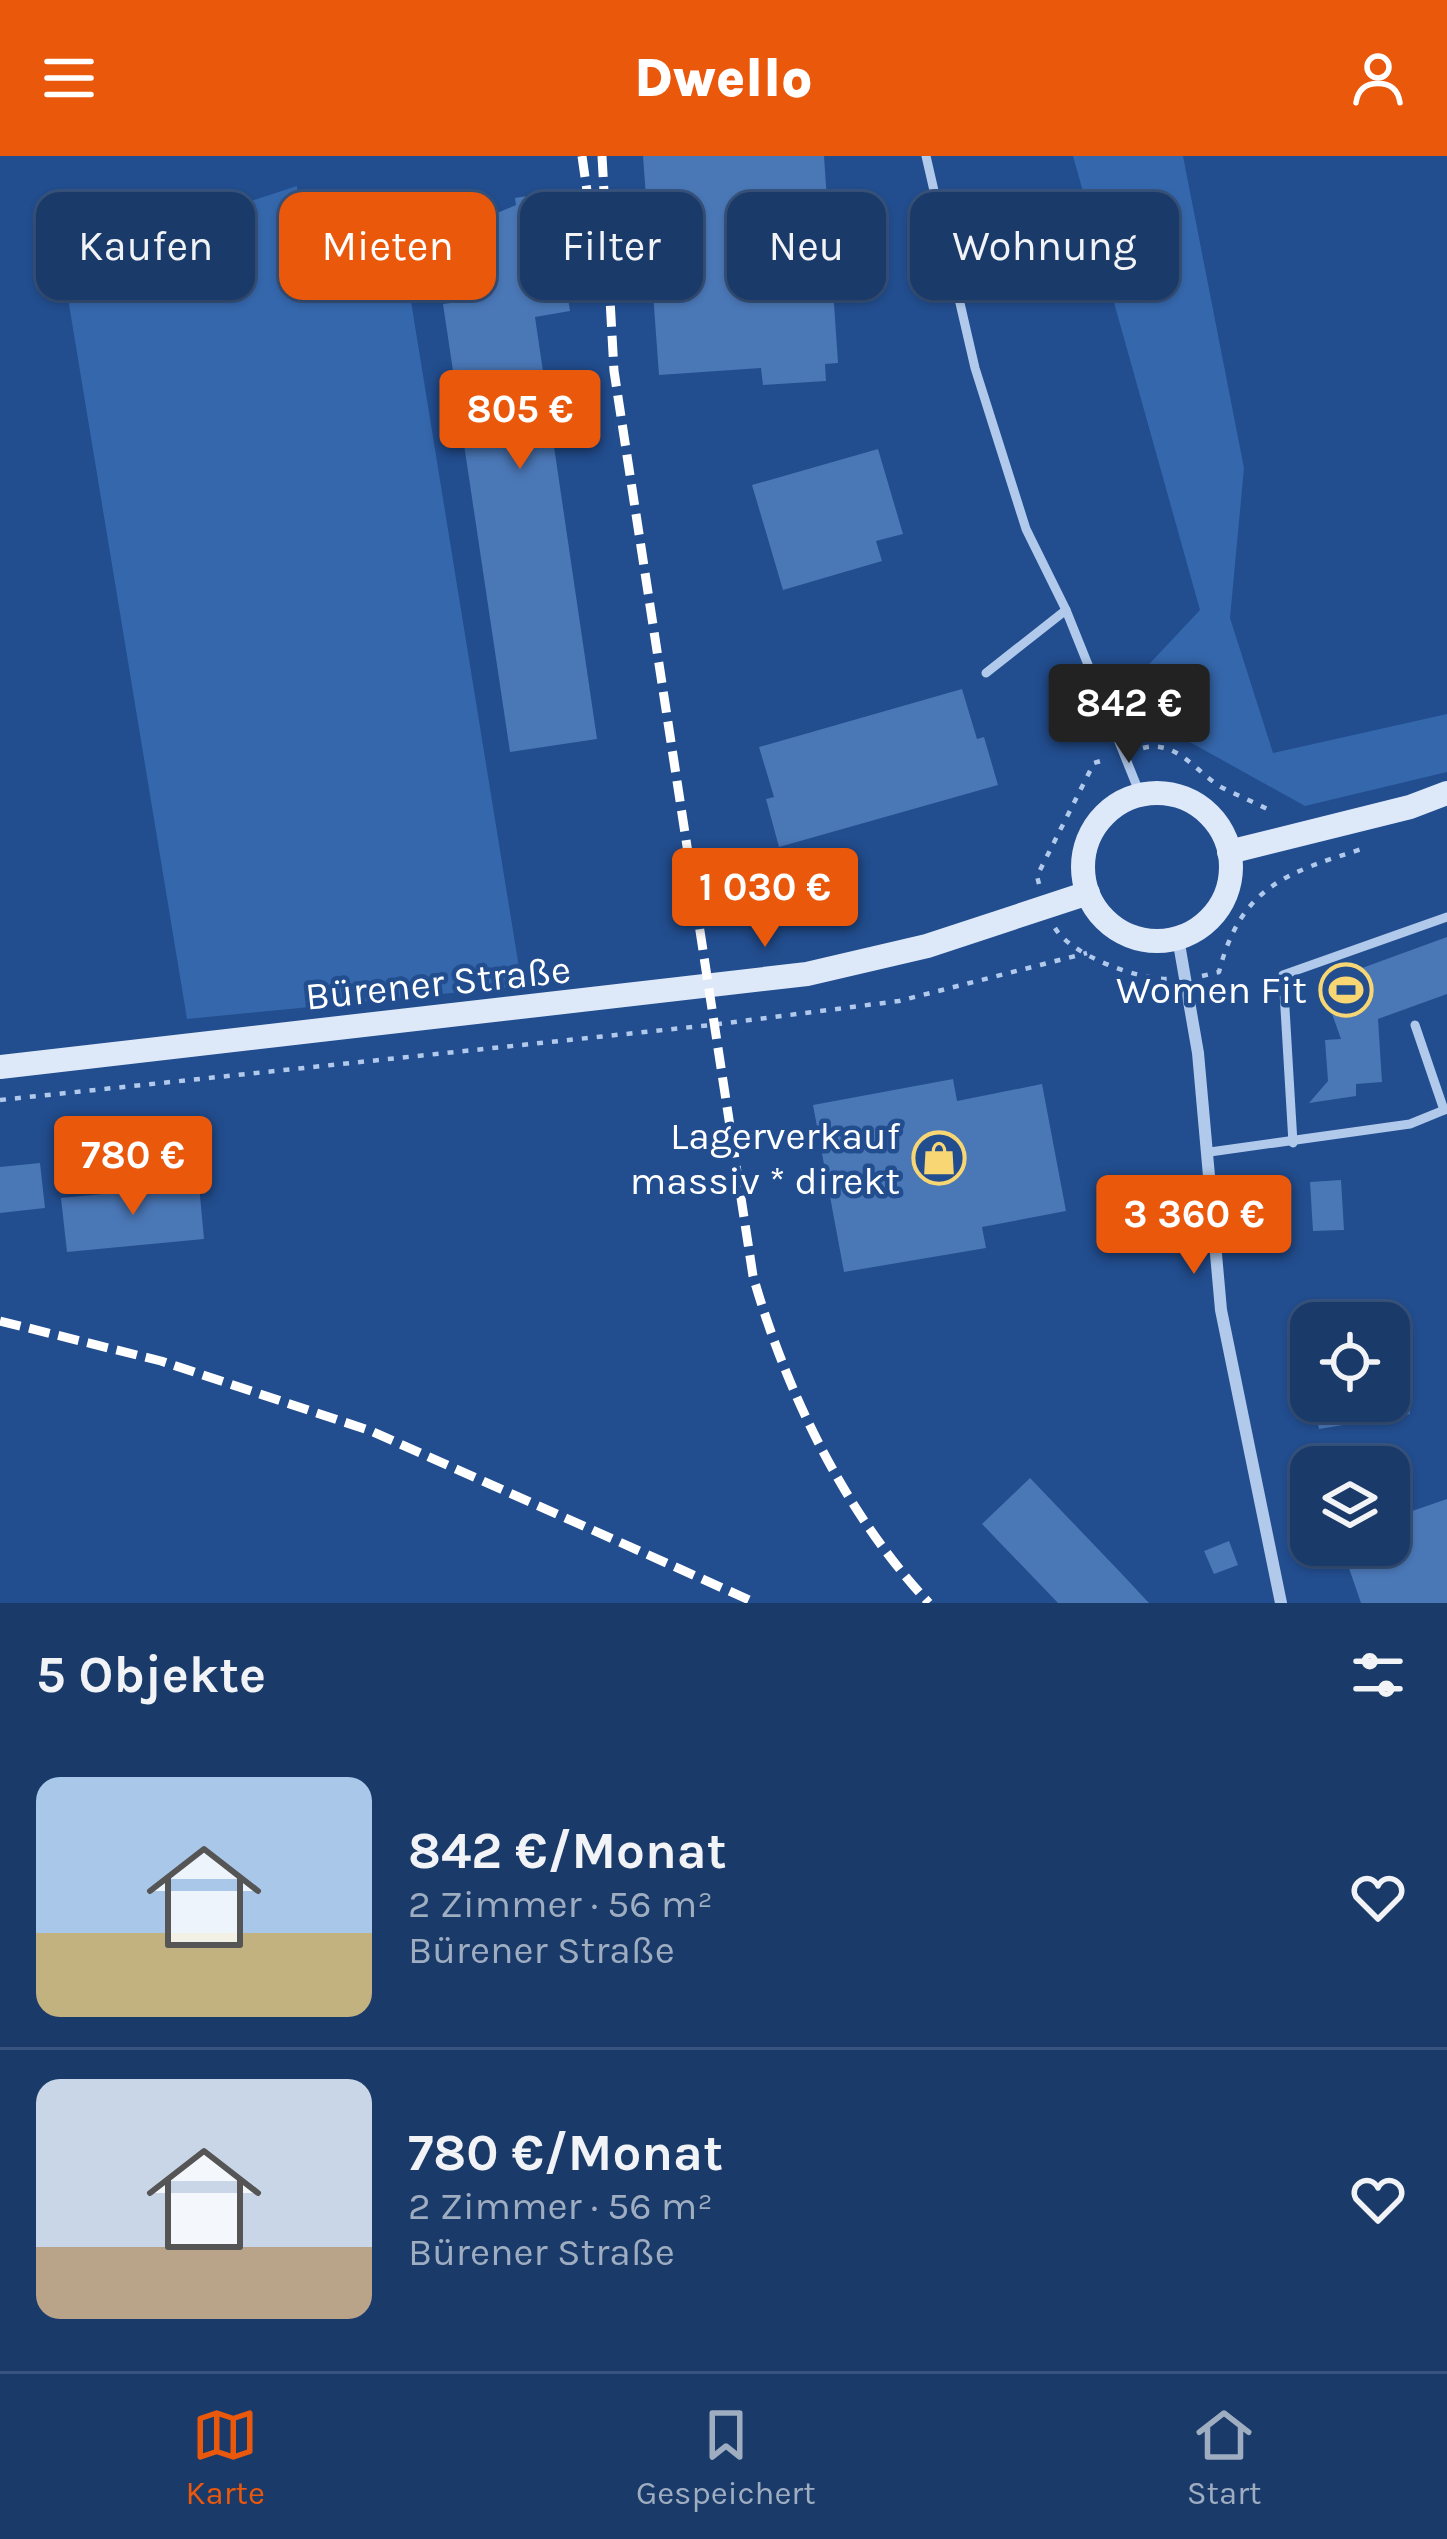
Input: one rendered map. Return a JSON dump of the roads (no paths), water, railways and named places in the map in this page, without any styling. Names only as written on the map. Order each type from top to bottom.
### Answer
[{"type":"main road","points":[[1229,853],[1410,808],[1447,793]]},
{"type":"main road","points":[[1140,794],[1182,797],[1203,808],[1218,825],[1229,853],[1228,888],[1221,903],[1197,929],[1178,938],[1126,934],[1097,910],[1088,892],[1084,850],[1093,829],[1108,810],[1140,794]]},
{"type":"main road","name":"Bürener Straße","points":[[0,1067],[786,977],[927,946],[1088,892]]},
{"type":"street","points":[[1178,938],[1210,1152],[1221,1310],[1281,1603]]},
{"type":"lane","points":[[926,156],[975,368],[1026,530],[1066,610],[1127,752],[1140,794]]},
{"type":"lane","points":[[986,673],[1066,610]]},
{"type":"lane","points":[[1293,1143],[1283,975],[1447,917]]},
{"type":"lane","points":[[1210,1152],[1410,1124],[1445,1109],[1415,1025]]},
{"type":"railway","points":[[582,156],[587,192]]},
{"type":"railway","points":[[602,156],[614,371],[753,1276],[783,1364],[822,1450],[871,1531],[929,1603]]},
{"type":"railway","points":[[0,1321],[161,1361],[371,1431],[756,1603]]},
{"type":"place","name":"Women Fit","points":[[1346,990]]},
{"type":"place","name":"Lagerverkauf massiv * direkt","points":[[939,1158]]}]
